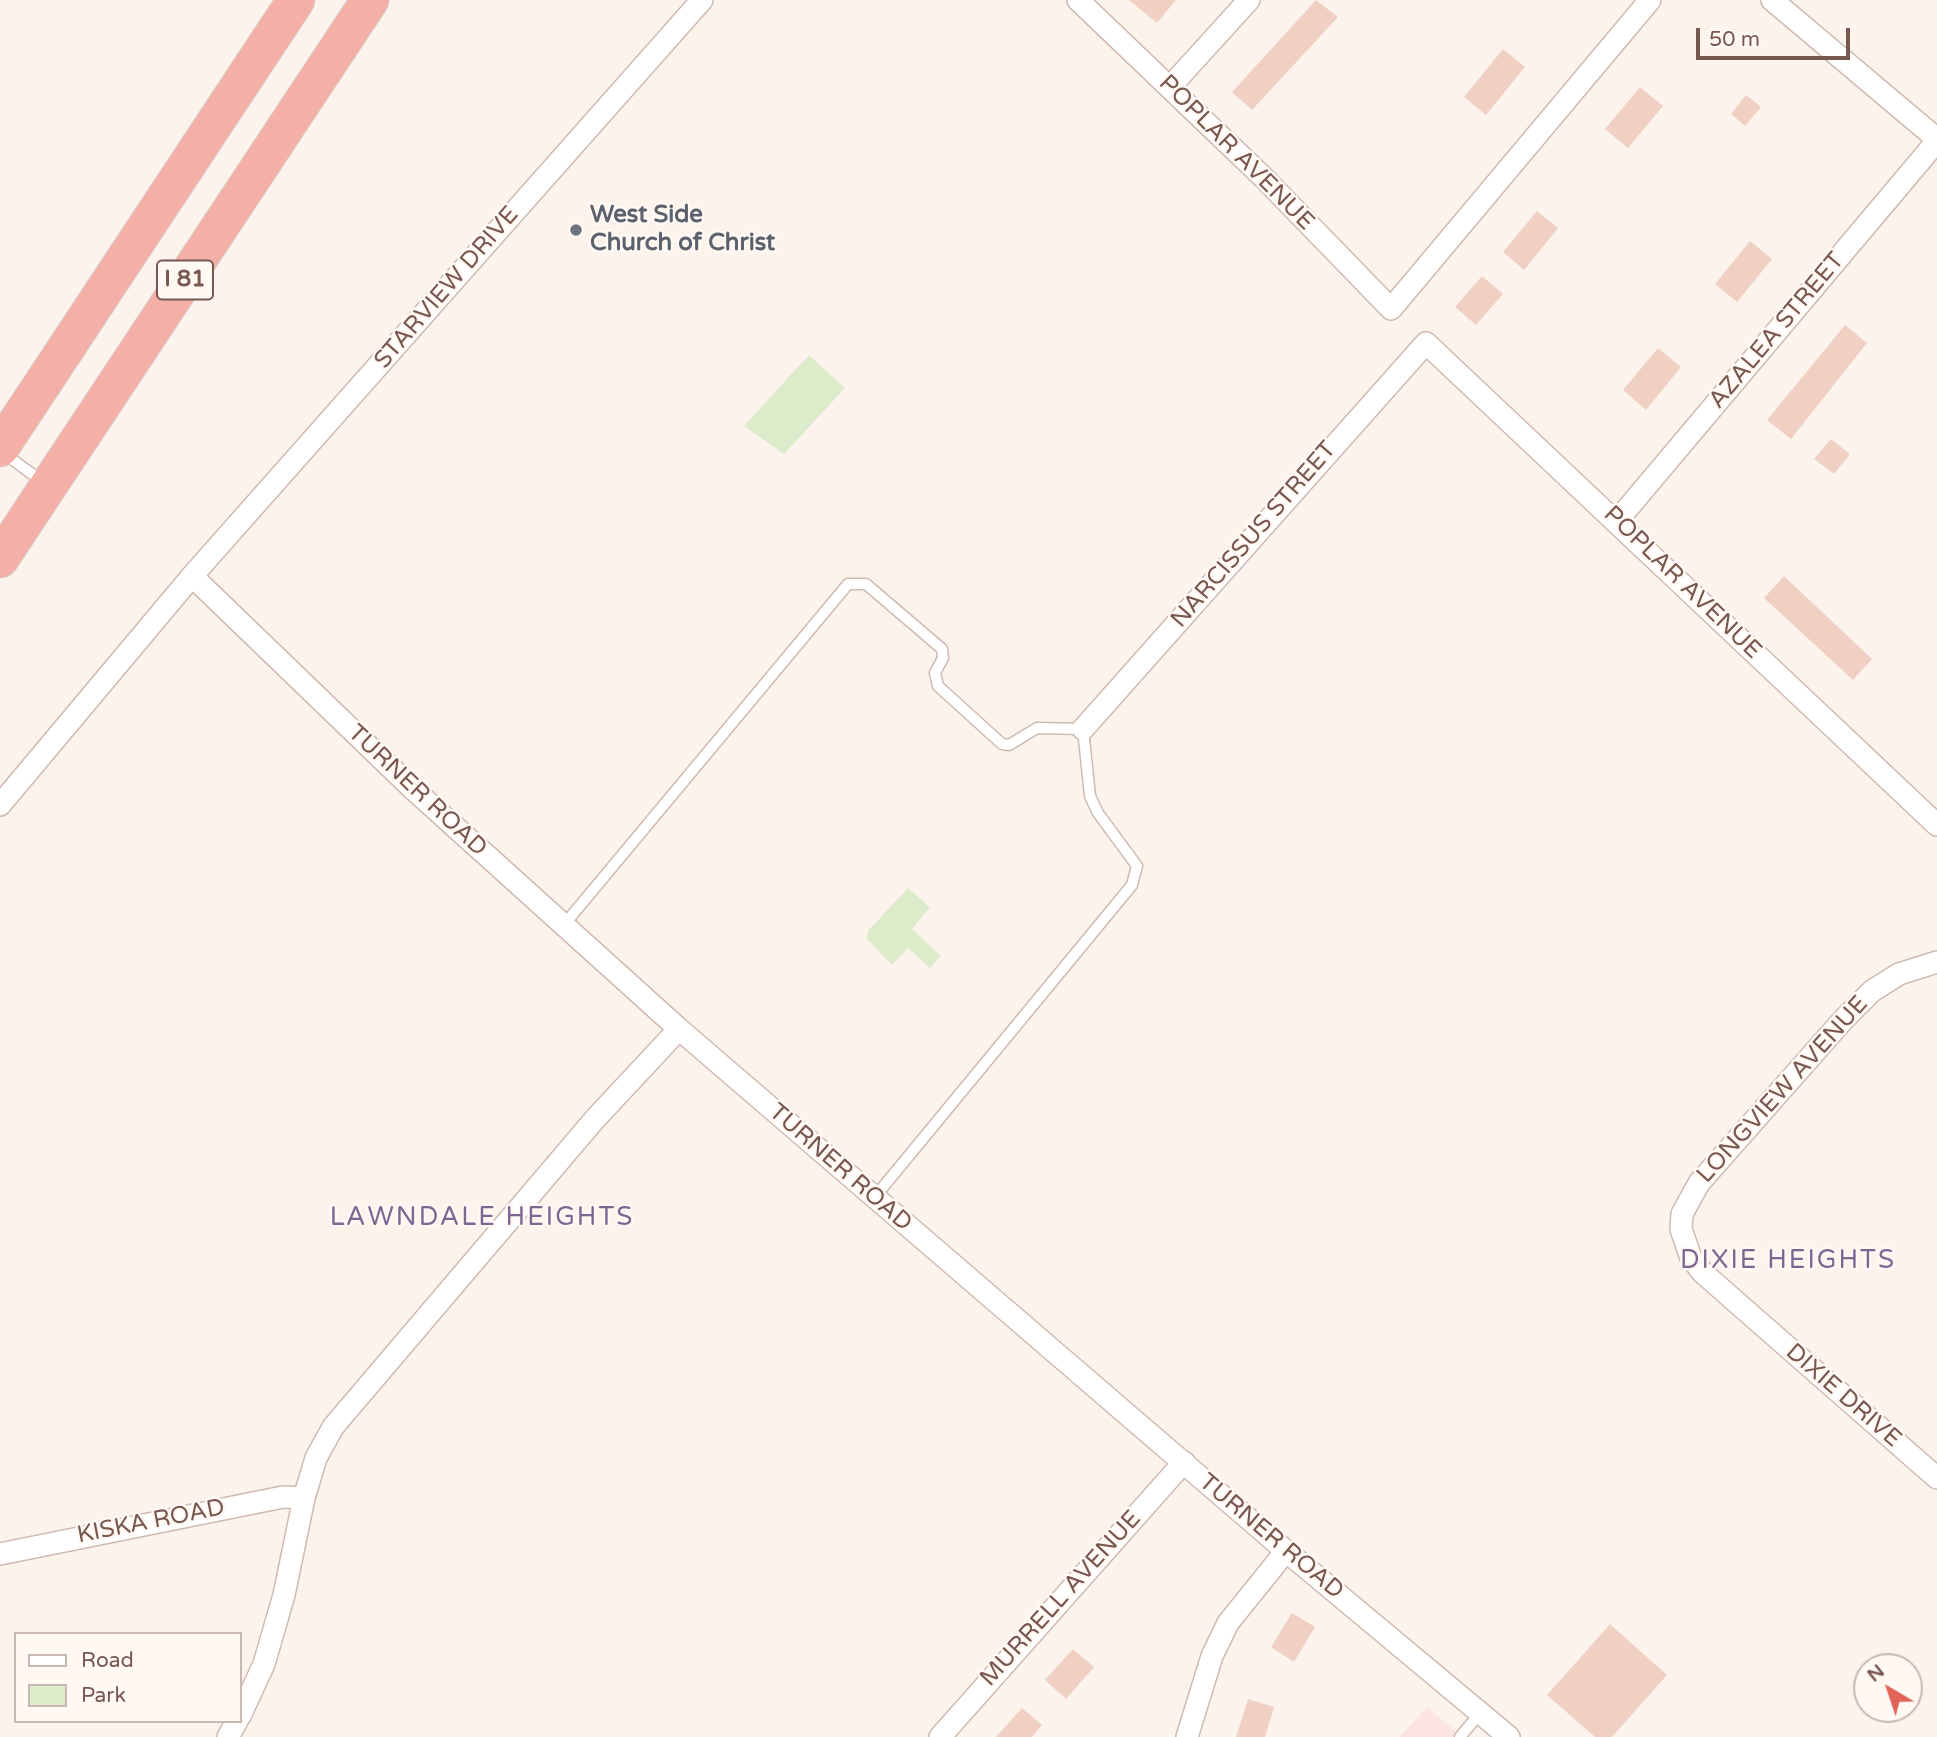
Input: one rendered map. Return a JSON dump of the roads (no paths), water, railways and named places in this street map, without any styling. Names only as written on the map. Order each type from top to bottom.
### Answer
[{"type":"highway","name":"I 81","points":[[0,449],[296,0]]},
{"type":"highway","name":"I 81","points":[[0,559],[370,0]]},
{"type":"street","name":"STARVIEW DRIVE","points":[[0,805],[192,576],[702,0]]},
{"type":"street","name":"POPLAR AVENUE","points":[[1078,0],[1391,309],[1650,0]]},
{"type":"street","points":[[1170,88],[1249,0]]},
{"type":"street","points":[[1772,0],[1937,140]]},
{"type":"street","name":"AZALEA STREET","points":[[1617,521],[1937,140]]},
{"type":"street","name":"POPLAR AVENUE","points":[[1426,343],[1937,825]]},
{"type":"street","name":"NARCISSUS STREET","points":[[1083,729],[1426,343]]},
{"type":"street","name":"TURNER ROAD","points":[[192,576],[318,699],[563,926],[679,1029],[1286,1551],[1509,1737]]},
{"type":"street","name":"LONGVIEW AVENUE","points":[[1750,1314],[1691,1258],[1681,1229],[1689,1198],[1699,1182],[1872,991],[1899,974],[1937,962]]},
{"type":"street","points":[[242,1712],[264,1664],[281,1606],[304,1498],[316,1458],[350,1404],[432,1314],[603,1111],[679,1029]]},
{"type":"street","name":"DIXIE DRIVE","points":[[1750,1314],[1937,1478]]},
{"type":"street","name":"MURRELL AVENUE","points":[[940,1737],[1184,1462]]},
{"type":"street","name":"KISKA ROAD","points":[[0,1554],[282,1497],[304,1498]]},
{"type":"street","points":[[1187,1737],[1212,1656],[1228,1623],[1286,1551]]},
{"type":"lane","points":[[0,449],[48,486]]},
{"type":"lane","points":[[563,926],[848,584],[866,584],[942,649],[943,657],[935,673],[938,687],[1002,744],[1009,745],[1037,728],[1083,729],[1090,796],[1098,813],[1137,866],[1132,885],[874,1198]]},
{"type":"lane","points":[[1460,1737],[1480,1713]]},
{"type":"place","name":"West Side Church of Christ","points":[[576,230]]},
{"type":"district","name":"LAWNDALE HEIGHTS","points":[[482,1218]]},
{"type":"district","name":"DIXIE HEIGHTS","points":[[1788,1261]]}]
